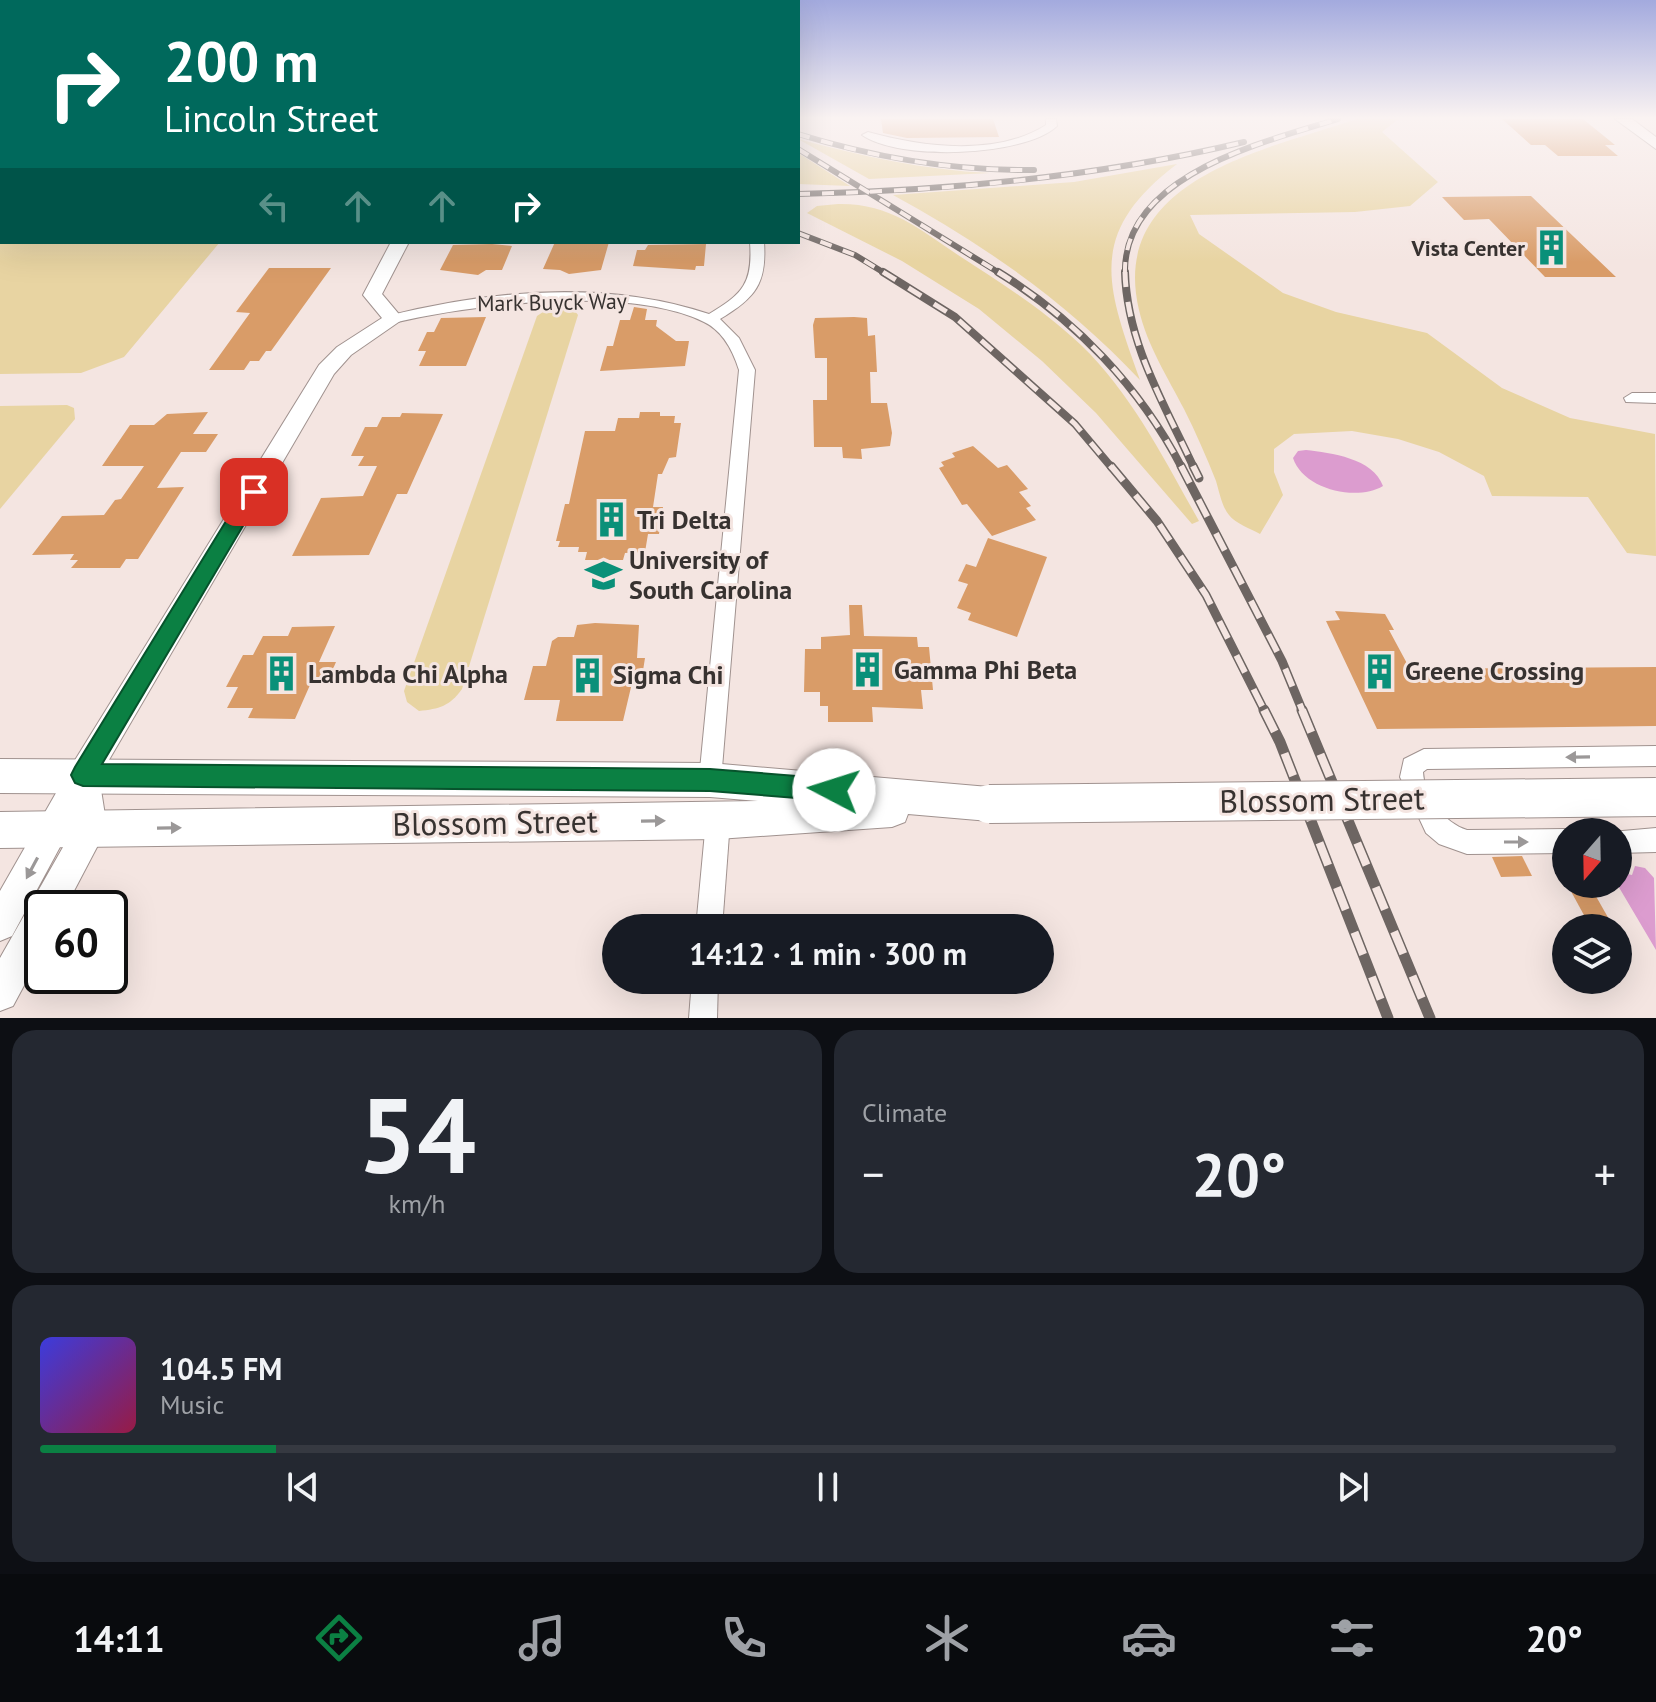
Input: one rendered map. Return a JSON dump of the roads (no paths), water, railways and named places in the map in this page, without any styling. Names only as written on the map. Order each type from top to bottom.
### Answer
[{"type":"main road","name":"Blossom Street","points":[[0,776],[710,780],[989,804]]},
{"type":"main road","name":"Blossom Street","points":[[0,830],[718,821],[989,804],[1656,797]]},
{"type":"street","points":[[0,924],[83,775],[326,370],[344,351],[393,319],[372,295],[399,244]]},
{"type":"street","points":[[710,780],[747,370],[742,351],[732,336],[710,319],[742,301],[754,287],[757,244]]},
{"type":"street","name":"Mark Buyck Way","points":[[393,319],[460,303],[534,299],[649,301],[687,309],[710,319]]},
{"type":"street","points":[[1632,398],[1656,398]]},
{"type":"street","points":[[1552,841],[1467,842],[1447,836],[1434,825],[1411,777],[1412,766],[1424,759],[1656,756]]},
{"type":"street","points":[[57,890],[91,828],[83,775]]},
{"type":"street","points":[[710,914],[718,821]]},
{"type":"street","points":[[1632,841],[1656,840]]},
{"type":"street","points":[[0,993],[24,950]]},
{"type":"street","points":[[703,1018],[704,994]]},
{"type":"railway","points":[[826,167],[867,192]]},
{"type":"railway","points":[[959,167],[1034,170]]},
{"type":"railway","points":[[867,192],[1022,180],[1118,167]]},
{"type":"railway","points":[[1125,273],[1130,240],[1147,211],[1172,188],[1206,167]]},
{"type":"railway","points":[[800,194],[867,192]]},
{"type":"railway","points":[[867,192],[1001,274]]},
{"type":"railway","points":[[800,234],[855,255],[886,274]]},
{"type":"railway","points":[[883,272],[955,317],[1075,424],[1112,468]]},
{"type":"railway","points":[[998,272],[1054,311],[1104,358],[1146,410],[1182,468]]},
{"type":"railway","points":[[1125,273],[1127,299],[1140,349],[1194,468]]},
{"type":"railway","points":[[1111,466],[1157,521],[1206,595],[1265,712]]},
{"type":"railway","points":[[1181,466],[1282,661],[1303,712]]},
{"type":"railway","points":[[1194,468],[1199,478]]},
{"type":"railway","points":[[1302,710],[1430,1018]]},
{"type":"railway","points":[[1265,712],[1280,742],[1388,1018]]},
{"type":"place","name":"Vista Center","points":[[1551,248]]},
{"type":"place","name":"Tri Delta","points":[[611,520]]},
{"type":"place","name":"University of South Carolina","points":[[603,575]]},
{"type":"place","name":"Gamma Phi Beta","points":[[868,670]]},
{"type":"place","name":"Greene Crossing","points":[[1379,671]]},
{"type":"place","name":"Lambda Chi Alpha","points":[[282,674]]},
{"type":"place","name":"Sigma Chi","points":[[587,675]]}]
